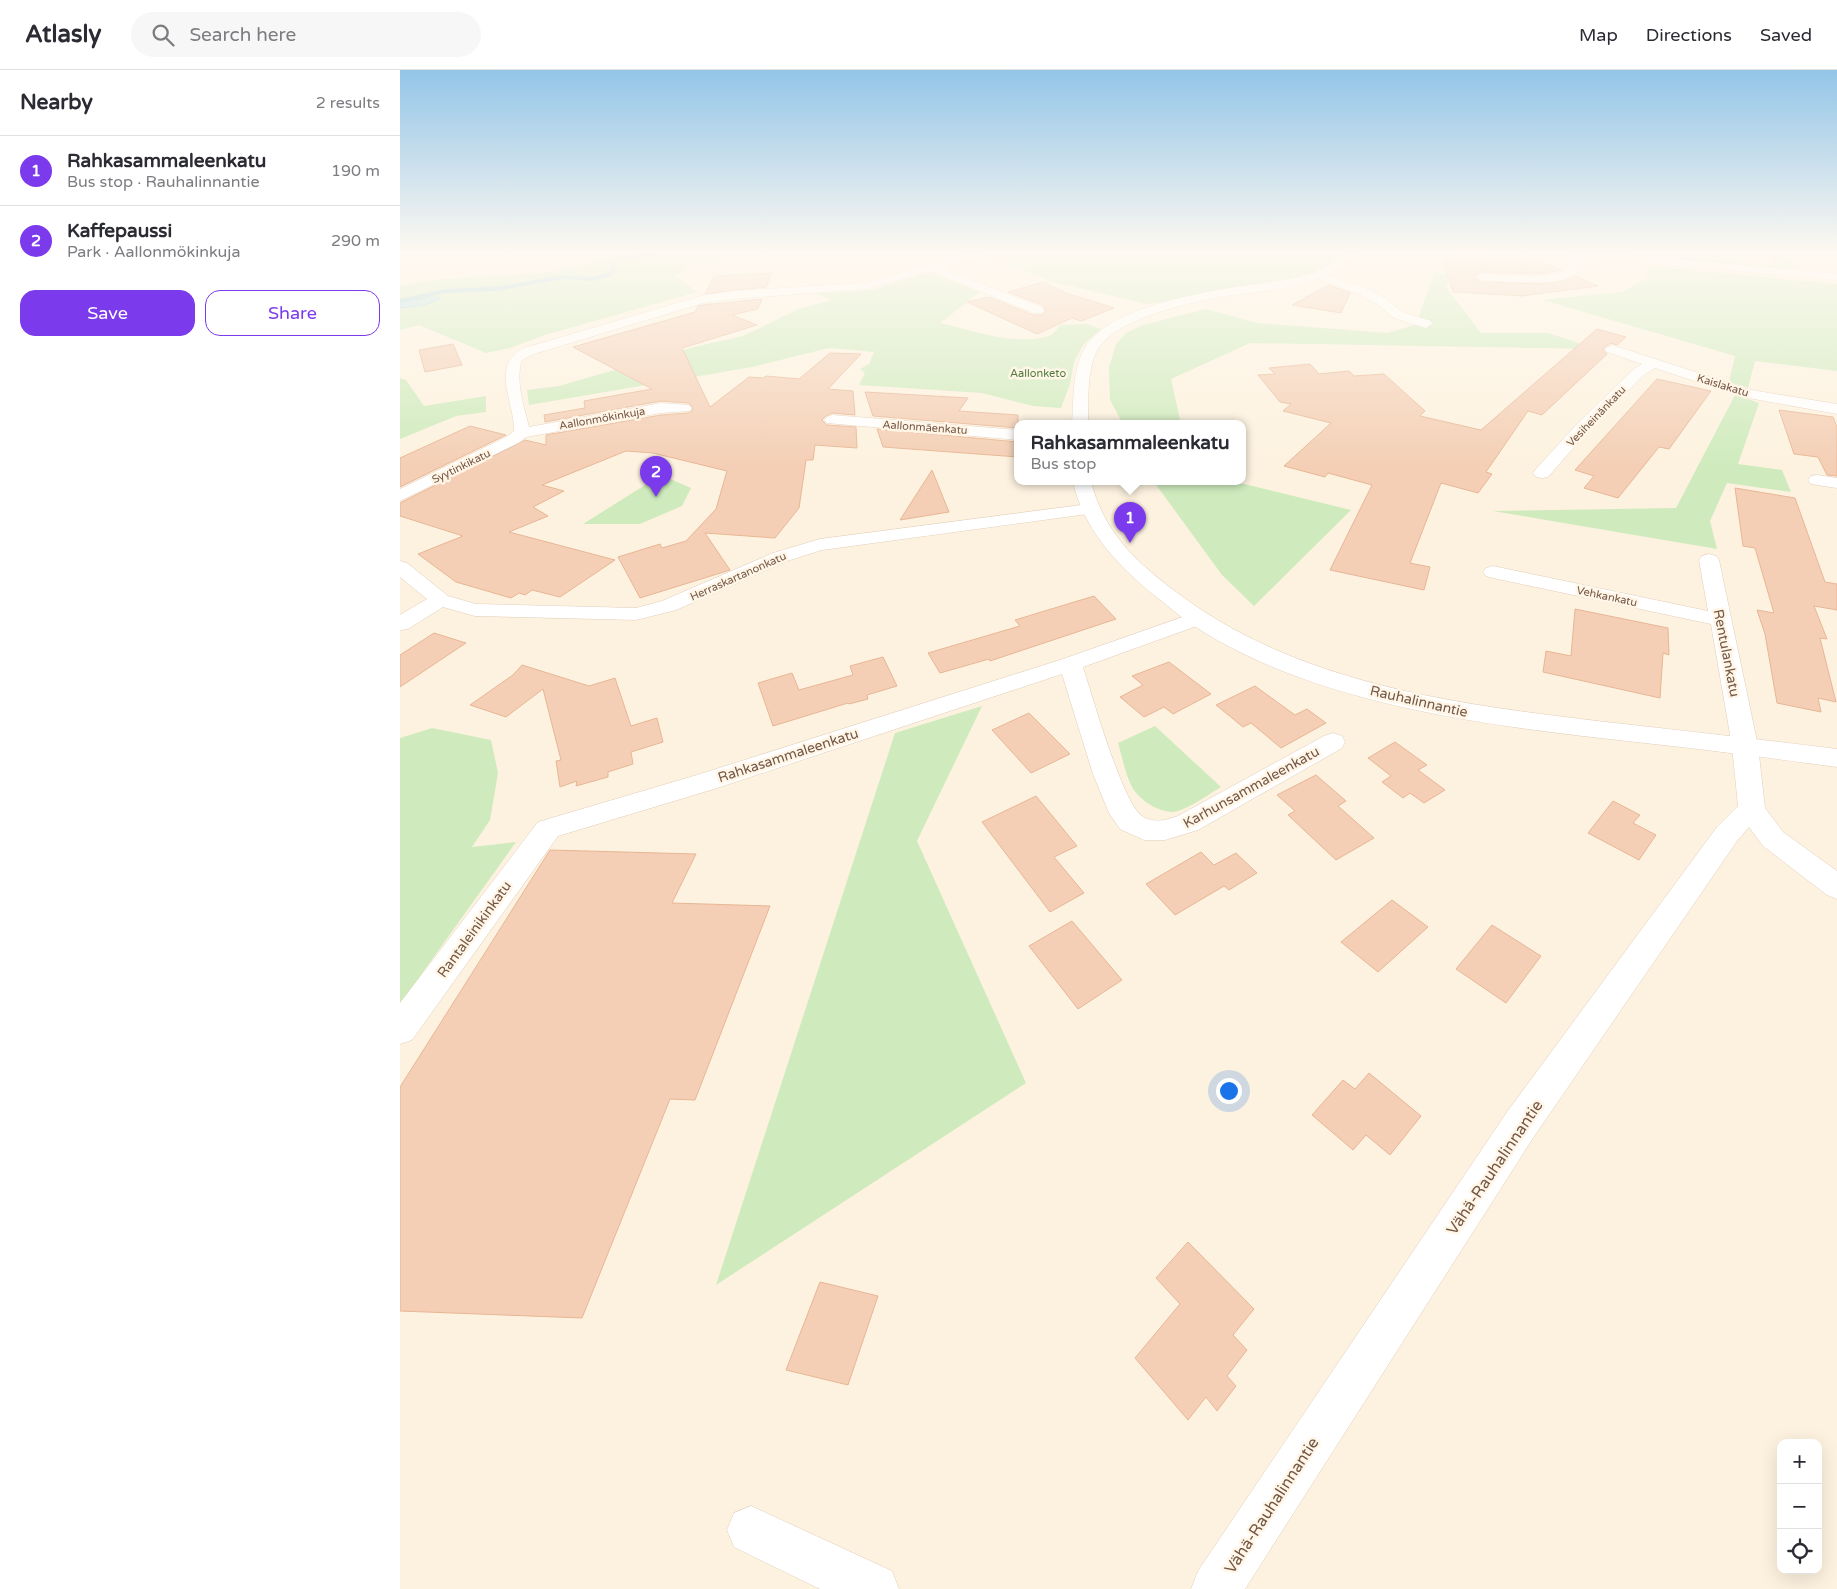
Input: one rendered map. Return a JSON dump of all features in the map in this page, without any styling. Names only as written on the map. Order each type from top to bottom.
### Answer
[{"type":"street","points":[[522,433],[513,389],[515,362],[521,355],[617,325]]},
{"type":"street","points":[[1080,420],[1084,370],[1093,346],[1103,334],[1117,325]]},
{"type":"street","name":"Kaislakatu","points":[[1612,349],[1765,398],[1837,408]]},
{"type":"street","name":"Vesiheinänkatu","points":[[1542,473],[1614,396],[1640,371],[1653,363]]},
{"type":"street","name":"Aallonmökinkuja","points":[[522,433],[661,408],[684,408]]},
{"type":"street","name":"Aallonmäenkatu","points":[[832,420],[1014,434]]},
{"type":"street","name":"Syytinkikatu","points":[[400,496],[514,439],[522,433]]},
{"type":"street","points":[[1817,480],[1837,483]]},
{"type":"street","name":"Rauhalinnantie","points":[[1083,485],[1089,509],[1096,522],[1130,563],[1161,592],[1198,618],[1256,650],[1296,667],[1340,682],[1423,703],[1520,720],[1837,758]]},
{"type":"street","name":"Herraskartanonkatu","points":[[400,567],[441,600],[475,610],[636,614],[668,606],[780,557],[820,544],[1089,509]]},
{"type":"street","name":"Rentulankatu","points":[[1709,560],[1745,746]]},
{"type":"street","name":"Vehkankatu","points":[[1492,572],[1721,620]]},
{"type":"street","points":[[400,624],[441,600]]},
{"type":"street","name":"Rahkasammaleenkatu","points":[[548,829],[705,782],[1071,664],[1198,618]]},
{"type":"street","name":"Karhunsammaleenkatu","points":[[1071,664],[1100,758],[1118,804],[1128,821],[1146,831],[1166,831],[1188,823],[1333,742]]},
{"type":"street","points":[[1745,746],[1752,810],[1774,839],[1837,887]]},
{"type":"street","name":"Vähä-Rauhalinnantie","points":[[1216,1589],[1520,1125],[1727,834],[1739,820],[1752,810]]},
{"type":"street","name":"Rantaleinikinkatu","points":[[400,1029],[548,829]]},
{"type":"street","points":[[751,1530],[874,1589]]},
{"type":"green space","points":[[400,325],[581,325],[510,348],[486,353],[419,325],[400,330]]},
{"type":"green space","name":"Aallonketo","points":[[766,325],[948,325],[994,336],[1022,339],[1036,339],[1049,336],[1060,325],[1089,325],[1101,329],[1083,345],[1074,362],[1070,384],[1061,408],[1033,406],[982,393],[859,385],[865,373],[860,369],[869,364],[874,352],[829,348],[752,367],[529,405],[527,390],[559,386],[694,347],[743,336]]},
{"type":"green space","points":[[1143,325],[1282,325],[1388,333],[1414,325],[1475,325],[1481,333],[1548,333],[1597,349],[1250,343],[1171,379],[1180,420],[1121,420],[1110,400],[1109,368],[1116,344],[1126,333]]},
{"type":"green space","points":[[1628,325],[1837,325],[1837,371],[1755,361],[1748,388],[1729,382],[1735,356]]},
{"type":"green space","points":[[400,378],[406,380],[424,406],[486,396],[486,412],[456,416],[400,439]]},
{"type":"green space","points":[[1735,395],[1759,403],[1738,464],[1782,470],[1791,492],[1727,483],[1710,521],[1717,549],[1493,511],[1676,508]]},
{"type":"green space","points":[[661,475],[691,488],[682,506],[640,524],[583,524]]},
{"type":"green space","points":[[1246,484],[1351,510],[1254,606],[1222,575],[1156,485]]},
{"type":"green space","points":[[982,706],[917,841],[1026,1083],[716,1285],[895,733]]},
{"type":"green space","points":[[1155,726],[1221,787],[1190,805],[1172,812],[1154,807],[1138,795],[1131,785],[1125,770],[1118,743]]},
{"type":"green space","points":[[432,728],[491,740],[498,773],[490,820],[472,847],[516,842],[400,1004],[400,738]]},
{"type":"building","points":[[650,325],[757,325],[682,348],[710,407],[749,377],[763,378],[766,376],[799,379],[830,353],[861,354],[828,389],[853,391],[855,415],[832,413],[822,420],[827,425],[856,427],[857,448],[815,445],[813,460],[806,460],[799,508],[775,538],[705,533],[730,570],[640,598],[618,557],[660,544],[662,548],[686,541],[716,509],[727,471],[653,453],[626,451],[542,485],[564,491],[533,507],[548,516],[509,532],[615,560],[560,597],[532,590],[525,595],[519,593],[511,598],[456,582],[418,554],[463,536],[400,516],[400,503],[525,440],[546,445],[546,435],[661,415],[689,413],[693,409],[689,403],[661,401],[545,422],[544,415],[585,408],[584,401],[652,389],[573,347]]},
{"type":"building","points":[[1017,325],[1057,325],[1037,334]]},
{"type":"building","points":[[1597,329],[1626,337],[1617,345],[1611,343],[1604,347],[1603,350],[1607,354],[1542,415],[1528,411],[1486,472],[1492,474],[1478,493],[1441,483],[1410,563],[1430,567],[1424,590],[1330,570],[1372,485],[1328,473],[1325,477],[1284,466],[1331,423],[1283,411],[1291,404],[1280,402],[1258,375],[1275,374],[1269,368],[1310,364],[1319,374],[1349,371],[1354,376],[1384,374],[1425,411],[1420,416],[1481,430]]},
{"type":"building","points":[[453,344],[462,365],[425,372],[419,350]]},
{"type":"building","points":[[1657,379],[1711,391],[1669,449],[1659,447],[1618,498],[1584,488],[1594,476],[1575,470]]},
{"type":"building","points":[[865,392],[968,398],[959,411],[1018,415],[1018,420],[1014,420],[1014,428],[873,416]]},
{"type":"building","points":[[1779,410],[1833,417],[1837,427],[1837,476],[1827,475],[1818,457],[1794,454]]},
{"type":"building","points":[[470,426],[506,435],[400,487],[400,458]]},
{"type":"building","points":[[877,429],[1014,442],[1014,457],[883,447]]},
{"type":"building","points":[[932,470],[949,512],[900,520]]},
{"type":"building","points":[[1735,488],[1795,498],[1825,582],[1837,584],[1837,610],[1814,606],[1827,639],[1820,638],[1836,702],[1818,698],[1821,712],[1777,703],[1765,634],[1757,610],[1774,613],[1755,548],[1743,546]]},
{"type":"building","points":[[1094,596],[1116,619],[990,661],[989,659],[940,673],[928,653],[1020,626],[1015,620]]},
{"type":"building","points":[[1575,609],[1668,628],[1669,655],[1663,653],[1660,698],[1543,672],[1546,651],[1571,656]]},
{"type":"building","points":[[434,633],[466,643],[400,687],[400,655]]},
{"type":"building","points":[[883,657],[897,686],[867,695],[868,699],[848,703],[773,726],[758,683],[792,673],[799,690],[853,675],[850,666]]},
{"type":"building","points":[[1169,662],[1211,694],[1173,714],[1164,707],[1144,717],[1120,697],[1143,685],[1132,676]]},
{"type":"building","points":[[522,665],[589,686],[615,678],[631,726],[657,718],[663,742],[631,752],[633,764],[608,772],[608,777],[576,786],[577,781],[560,787],[556,761],[561,760],[543,689],[506,717],[470,705],[513,675]]},
{"type":"building","points":[[1255,686],[1295,715],[1307,709],[1326,723],[1281,748],[1251,723],[1243,727],[1216,705]]},
{"type":"building","points":[[1029,713],[1070,754],[1031,773],[992,730]]},
{"type":"building","points":[[1395,742],[1427,765],[1418,770],[1445,790],[1424,803],[1410,793],[1403,798],[1382,782],[1391,776],[1368,758]]},
{"type":"building","points":[[1316,775],[1346,801],[1338,806],[1374,838],[1336,860],[1288,815],[1295,811],[1277,795]]},
{"type":"building","points":[[1036,796],[1077,846],[1054,857],[1084,893],[1050,912],[982,822]]},
{"type":"building","points":[[1613,801],[1640,815],[1633,823],[1656,835],[1639,860],[1588,833]]},
{"type":"building","points":[[550,850],[696,854],[672,903],[770,906],[695,1100],[670,1099],[582,1318],[400,1311],[400,1087]]},
{"type":"building","points":[[1201,852],[1214,865],[1236,853],[1257,873],[1229,890],[1224,886],[1175,915],[1146,884]]},
{"type":"building","points":[[1392,900],[1428,927],[1378,972],[1341,942]]},
{"type":"building","points":[[1072,921],[1122,980],[1078,1009],[1029,946]]},
{"type":"building","points":[[1492,925],[1541,956],[1506,1003],[1456,969]]},
{"type":"building","points":[[1369,1073],[1421,1116],[1390,1155],[1366,1135],[1353,1150],[1312,1115],[1343,1080],[1355,1089]]},
{"type":"building","points":[[1188,1242],[1254,1309],[1233,1335],[1247,1350],[1227,1376],[1236,1386],[1217,1411],[1206,1397],[1188,1420],[1135,1358],[1180,1304],[1156,1278]]},
{"type":"building","points":[[820,1282],[878,1296],[848,1385],[786,1370]]},
{"type":"place","name":"Kaffepaussi","points":[[656,497]]},
{"type":"place","name":"Rahkasammaleenkatu","points":[[1130,543]]}]
